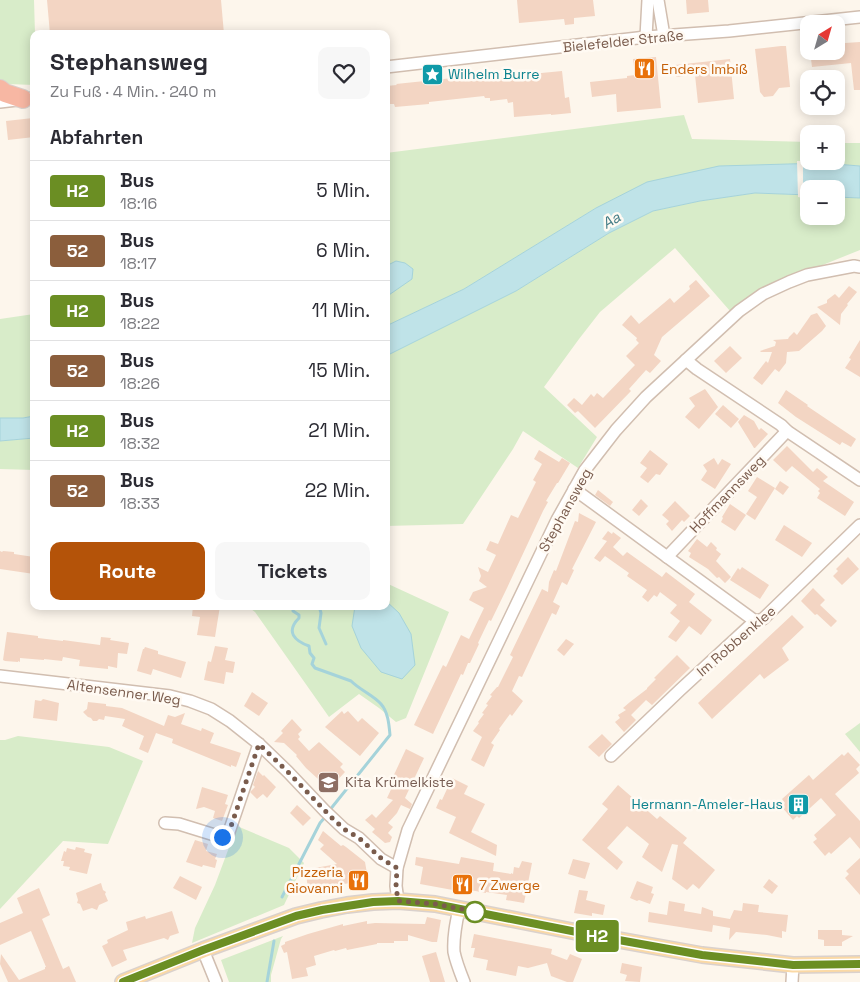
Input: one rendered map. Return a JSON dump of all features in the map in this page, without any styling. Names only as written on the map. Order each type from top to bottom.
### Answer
[{"type":"highway","points":[[0,89],[5,93],[29,99]]},
{"type":"main road","points":[[122,982],[296,916],[373,902],[398,901],[435,904],[702,955],[793,965],[860,964]]},
{"type":"street","points":[[646,38],[648,0]]},
{"type":"street","points":[[658,0],[664,36]]},
{"type":"street","name":"Bielefelder Straße","points":[[390,67],[664,36],[860,17]]},
{"type":"street","points":[[0,102],[29,99]]},
{"type":"street","name":"Stephansweg","points":[[398,901],[396,886],[397,868],[408,830],[557,520],[585,470],[616,430],[646,397],[739,310],[763,294],[807,275],[854,266],[860,267]]},
{"type":"street","points":[[686,360],[697,370],[860,480]]},
{"type":"street","name":"Hoffmannsweg","points":[[667,557],[786,431]]},
{"type":"street","points":[[574,489],[756,621]]},
{"type":"street","name":"Im Robbenklee","points":[[611,756],[756,621],[763,619],[860,525]]},
{"type":"street","name":"Altensenner Weg","points":[[0,676],[162,695],[190,701],[211,709],[259,744],[344,829],[359,838],[382,859],[397,868]]},
{"type":"street","points":[[165,823],[180,824],[226,837],[259,744]]},
{"type":"street","points":[[459,909],[455,928],[454,952],[464,982]]},
{"type":"street","points":[[203,950],[216,982]]},
{"type":"street","points":[[792,982],[793,965]]},
{"type":"green space","points":[[0,0],[34,0],[35,30],[30,30],[30,85],[7,84],[0,81]]},
{"type":"green space","points":[[684,115],[692,139],[800,142],[800,168],[596,208],[464,289],[390,324],[390,152]]},
{"type":"green space","points":[[845,143],[860,143],[860,166],[845,165]]},
{"type":"green space","points":[[755,193],[800,195],[800,225],[845,225],[845,197],[860,198],[860,250],[763,289],[730,311],[675,248],[600,312],[544,387],[597,437],[578,468],[523,431],[463,524],[390,526],[390,354],[516,291],[609,233],[653,211],[700,201]]},
{"type":"green space","points":[[30,315],[30,417],[0,418],[0,319]]},
{"type":"green space","points":[[30,438],[30,470],[0,469],[0,441]]},
{"type":"green space","points":[[390,585],[449,612],[406,718],[396,722],[359,694],[329,717],[252,610],[390,610]]},
{"type":"green space","points":[[860,723],[860,752],[845,734]]},
{"type":"green space","points":[[18,736],[109,747],[143,761],[108,844],[63,841],[0,909],[0,740]]},
{"type":"green space","points":[[237,826],[289,848],[304,863],[284,905],[192,943],[195,928],[215,885]]},
{"type":"green space","points":[[283,936],[271,975],[271,982],[229,982],[221,960]]},
{"type":"water","name":"Aa","points":[[800,164],[800,170],[845,170],[845,165],[860,166],[860,198],[845,197],[845,180],[800,180],[800,195],[755,193],[700,201],[653,211],[609,233],[516,291],[390,354],[390,324],[464,289],[596,208],[647,182],[719,166]]},
{"type":"water","points":[[396,261],[405,263],[413,269],[412,279],[390,294],[390,264]]},
{"type":"water","points":[[30,417],[30,438],[0,441],[0,418]]},
{"type":"water","points":[[390,605],[399,613],[411,634],[415,665],[402,679],[381,672],[361,648],[352,626],[354,610],[390,610]]},
{"type":"pier","points":[[797,161],[800,161],[800,170],[803,170],[803,180],[800,180],[800,197],[798,197]]},
{"type":"building","points":[[47,0],[221,0],[224,30],[50,30]]},
{"type":"building","points":[[517,0],[593,0],[595,16],[574,18],[574,24],[565,25],[564,19],[519,23]]},
{"type":"building","points":[[686,0],[708,0],[709,12],[687,14]]},
{"type":"building","points":[[860,42],[860,90],[854,90],[851,63],[812,67],[811,60],[845,60],[845,43]]},
{"type":"building","points":[[786,46],[790,87],[779,88],[773,96],[764,97],[760,92],[755,49]]},
{"type":"building","points":[[656,57],[661,108],[617,112],[616,94],[592,97],[590,82],[627,78],[627,76],[635,75],[633,59]]},
{"type":"building","points":[[730,59],[734,99],[698,103],[695,75],[676,77],[675,65]]},
{"type":"building","points":[[562,71],[565,98],[569,97],[571,113],[514,117],[513,102],[508,103],[507,99],[490,101],[490,98],[485,98],[484,96],[395,107],[394,104],[390,104],[390,86],[396,84],[501,73],[501,77]]},
{"type":"building","points":[[30,118],[30,137],[8,140],[6,121]]},
{"type":"building","points":[[696,280],[710,296],[662,337],[654,355],[661,361],[650,373],[646,370],[629,389],[631,391],[595,428],[578,411],[575,413],[567,405],[574,398],[582,405],[591,394],[594,397],[597,393],[603,398],[635,365],[626,356],[639,343],[636,340],[637,338],[622,325],[631,315],[639,324],[670,298],[674,303],[690,289],[689,286]]},
{"type":"building","points":[[849,286],[857,292],[841,314],[840,325],[817,307],[827,303],[827,300],[835,294],[839,298]]},
{"type":"building","points":[[817,313],[826,326],[822,331],[799,351],[787,352],[786,363],[779,372],[775,369],[762,385],[753,378],[766,361],[768,363],[772,352],[760,351],[775,346],[776,342],[773,340],[788,339],[794,332],[797,335],[811,315]]},
{"type":"building","points":[[860,340],[860,377],[845,368]]},
{"type":"building","points":[[730,346],[742,358],[726,373],[714,361]]},
{"type":"building","points":[[705,389],[718,407],[699,429],[685,417],[695,406],[689,398]]},
{"type":"building","points":[[786,390],[856,439],[851,447],[842,442],[840,445],[778,403]]},
{"type":"building","points":[[723,405],[739,419],[731,428],[715,414]]},
{"type":"building","points":[[744,415],[754,421],[759,430],[761,428],[768,434],[755,448],[738,422]]},
{"type":"building","points":[[787,446],[813,472],[817,468],[828,477],[823,481],[854,502],[845,516],[817,498],[820,489],[792,466],[786,472],[773,460]]},
{"type":"building","points":[[539,450],[559,462],[562,458],[570,463],[546,501],[548,502],[491,621],[489,620],[470,663],[468,663],[463,675],[461,674],[433,734],[414,725],[443,665],[446,667],[461,635],[469,639],[484,608],[469,600],[473,592],[487,587],[479,581],[481,576],[478,567],[488,572],[496,555],[486,550],[490,541],[498,544],[511,515],[518,518],[536,482],[533,480],[542,464],[534,459]]},
{"type":"building","points":[[650,450],[668,464],[660,475],[656,474],[648,483],[640,477],[647,468],[640,463]]},
{"type":"building","points":[[714,458],[718,465],[722,459],[731,464],[715,489],[701,480],[707,471],[703,465]]},
{"type":"building","points":[[757,477],[775,488],[755,520],[746,514],[757,497],[748,491]]},
{"type":"building","points":[[780,481],[789,487],[783,495],[775,489]]},
{"type":"building","points":[[598,490],[613,502],[610,506],[595,495]]},
{"type":"building","points":[[641,499],[648,506],[639,516],[632,510]]},
{"type":"building","points":[[675,501],[690,516],[684,522],[682,520],[672,531],[666,524],[669,521],[662,515]]},
{"type":"building","points":[[730,504],[746,515],[735,531],[721,522]]},
{"type":"building","points":[[579,513],[596,522],[572,569],[574,570],[567,585],[562,582],[553,602],[560,606],[556,615],[552,613],[522,677],[519,676],[512,691],[523,701],[499,729],[491,743],[494,745],[484,767],[471,760],[482,737],[473,731],[484,714],[482,713],[488,705],[486,704],[492,696],[490,695],[498,687],[513,657],[510,655],[542,589],[548,592],[549,582],[554,570],[556,571],[575,521],[578,522]]},
{"type":"building","points":[[784,525],[812,543],[802,557],[775,540]]},
{"type":"building","points":[[608,531],[621,538],[613,547],[623,556],[627,552],[662,577],[666,572],[695,594],[689,602],[712,620],[701,635],[689,626],[676,642],[668,637],[680,621],[670,613],[677,605],[660,592],[657,597],[654,595],[648,602],[642,597],[647,590],[627,576],[629,573],[605,556],[600,562],[594,558],[607,541],[602,539]]},
{"type":"building","points":[[697,539],[707,547],[711,542],[721,554],[716,561],[731,577],[725,583],[689,557],[691,553],[688,551]]},
{"type":"building","points":[[0,551],[30,556],[30,573],[0,569]]},
{"type":"building","points":[[848,557],[859,569],[842,585],[833,576],[838,571],[836,569]]},
{"type":"building","points":[[742,567],[769,585],[760,599],[730,580],[738,568],[740,570]]},
{"type":"building","points":[[813,588],[825,600],[820,605],[837,621],[831,627],[801,601]]},
{"type":"building","points":[[193,610],[219,610],[215,637],[197,635],[200,617],[192,616]]},
{"type":"building","points":[[792,615],[804,627],[782,648],[789,660],[764,679],[760,674],[712,719],[698,703]]},
{"type":"building","points":[[7,632],[38,636],[38,638],[100,645],[101,637],[129,643],[127,654],[118,653],[117,668],[108,666],[108,669],[79,666],[80,660],[63,657],[62,661],[20,658],[20,662],[5,661],[3,660]]},
{"type":"building","points":[[566,639],[574,644],[564,656],[557,650]]},
{"type":"building","points":[[215,646],[228,648],[225,660],[235,662],[233,673],[226,672],[224,684],[204,680],[208,661],[211,662]]},
{"type":"building","points":[[145,647],[158,651],[158,654],[186,662],[181,678],[153,669],[151,675],[137,671]]},
{"type":"building","points":[[677,655],[690,668],[652,705],[646,700],[631,715],[636,720],[624,732],[615,722],[620,718],[618,715],[626,710],[623,708],[647,689],[656,679],[654,678]]},
{"type":"building","points":[[252,692],[268,703],[259,716],[244,706]]},
{"type":"building","points":[[43,699],[59,703],[57,721],[33,718],[35,700],[41,701]]},
{"type":"building","points":[[88,702],[122,708],[164,726],[168,715],[175,717],[185,713],[181,724],[201,731],[202,728],[214,733],[210,743],[241,753],[236,767],[231,765],[231,767],[172,743],[173,739],[156,733],[148,753],[139,749],[144,736],[122,726],[125,719],[105,716],[104,720],[93,721],[88,717],[83,712],[87,709]]},
{"type":"building","points":[[342,711],[344,714],[348,711],[358,722],[362,718],[379,733],[360,756],[325,727]]},
{"type":"building","points":[[292,719],[302,730],[298,734],[300,737],[298,739],[309,751],[319,742],[343,764],[340,767],[345,772],[329,789],[306,768],[297,755],[284,743],[274,742],[283,733],[281,731]]},
{"type":"building","points":[[602,734],[612,744],[599,757],[588,747]]},
{"type":"building","points":[[406,749],[424,758],[405,798],[412,804],[410,809],[401,805],[388,823],[393,827],[388,833],[392,837],[390,842],[385,843],[372,832],[375,829],[365,820],[372,814],[376,818],[393,800],[387,798],[395,781],[392,779]]},
{"type":"building","name":"Hermann-Ameler-Haus","points":[[848,752],[860,765],[856,769],[859,773],[835,794],[860,821],[860,849],[850,837],[831,854],[829,852],[825,856],[813,842],[817,839],[814,835],[836,815],[821,798],[799,818],[797,816],[793,820],[781,806],[785,803],[782,799],[809,775],[813,780],[842,754],[844,756]]},
{"type":"building","points":[[258,771],[276,787],[267,798],[263,794],[257,799],[250,792],[255,787],[253,785]]},
{"type":"building","points":[[452,778],[468,786],[464,794],[485,804],[471,832],[497,845],[496,856],[449,833],[456,817],[436,808],[440,799],[442,800]]},
{"type":"building","points":[[618,785],[657,819],[660,816],[687,838],[683,843],[715,870],[699,889],[693,884],[687,890],[672,879],[678,845],[672,844],[662,872],[642,857],[649,844],[627,826],[607,848],[623,862],[617,870],[582,840],[608,809],[602,804]]},
{"type":"building","points":[[202,787],[228,795],[225,804],[228,805],[222,821],[213,818],[215,811],[204,807],[196,809]]},
{"type":"building","points":[[297,805],[311,818],[303,826],[290,813]]},
{"type":"building","points":[[323,831],[365,862],[369,885],[351,888],[350,883],[308,890],[307,872],[315,870],[315,868],[337,864],[320,849],[324,845],[318,840]]},
{"type":"building","points":[[195,840],[208,844],[206,851],[217,854],[215,868],[203,865],[202,867],[186,862]]},
{"type":"building","points":[[76,847],[85,849],[84,852],[92,854],[87,874],[69,870],[70,867],[63,866],[64,861],[61,861],[64,851],[66,852],[67,848],[75,850]]},
{"type":"building","points":[[416,857],[459,864],[461,857],[494,863],[493,871],[511,874],[513,874],[514,867],[519,868],[522,861],[532,863],[524,903],[506,900],[507,895],[470,890],[469,893],[420,884],[423,867],[415,865]]},
{"type":"building","points":[[860,858],[860,895],[845,878],[849,874],[846,871]]},
{"type":"building","points":[[573,859],[590,863],[585,879],[568,874]]},
{"type":"building","points":[[180,876],[202,887],[196,900],[173,888]]},
{"type":"building","points":[[769,879],[778,886],[772,894],[763,887]]},
{"type":"building","points":[[637,881],[653,887],[651,893],[654,894],[650,904],[630,898]]},
{"type":"building","points":[[101,883],[108,901],[99,905],[97,910],[92,908],[83,911],[80,904],[77,903],[76,893]]},
{"type":"building","points":[[39,888],[50,915],[42,919],[63,969],[69,966],[76,982],[8,982],[0,964],[1,954],[19,980],[45,969],[46,967],[31,931],[0,945],[0,923],[23,913],[17,898]]},
{"type":"building","points":[[579,890],[588,891],[586,900],[605,905],[603,915],[592,913],[592,916],[574,913]]},
{"type":"building","points":[[669,901],[685,904],[684,911],[701,914],[702,907],[713,911],[713,916],[730,919],[734,910],[742,911],[743,903],[759,905],[758,912],[788,915],[786,932],[782,931],[782,938],[736,932],[729,940],[730,928],[713,925],[712,932],[648,922],[649,912],[667,915]]},
{"type":"building","points":[[172,911],[179,933],[170,936],[168,940],[164,938],[123,950],[127,960],[112,967],[102,946],[108,943],[107,940],[128,930],[126,922],[145,916],[146,919]]},
{"type":"building","points":[[427,917],[441,920],[437,942],[408,935],[408,941],[377,943],[347,950],[346,948],[334,950],[314,956],[316,965],[306,968],[308,976],[292,979],[287,952],[284,953],[281,946],[285,942],[343,924],[343,926],[367,921],[367,924],[425,924]]},
{"type":"building","points":[[818,930],[842,930],[842,935],[853,936],[842,942],[842,946],[824,946],[824,940],[818,939]]},
{"type":"building","points":[[474,934],[552,949],[551,954],[567,960],[570,954],[582,959],[573,982],[567,982],[551,976],[547,963],[528,968],[518,966],[516,976],[486,970],[488,960],[473,957],[475,948],[471,948]]},
{"type":"building","points":[[436,952],[445,982],[430,982],[422,956]]},
{"type":"building","points":[[622,963],[642,967],[640,982],[625,981],[627,975],[620,973]]},
{"type":"waterway","points":[[293,610],[299,615],[299,618],[292,632],[296,639],[309,646],[310,653],[314,658],[312,664],[315,668],[351,681],[381,704],[389,722],[390,735],[329,811]]},
{"type":"waterway","points":[[320,610],[319,628],[326,644]]},
{"type":"waterway","points":[[282,897],[320,823],[326,816]]},
{"type":"waterway","points":[[267,982],[274,941]]},
{"type":"bus line","name":"H2","points":[[123,982],[296,916],[373,902],[398,901],[435,904],[702,955],[793,965],[860,964]]},
{"type":"place","name":"Enders Imbiß","points":[[645,69]]},
{"type":"place","name":"Wilhelm Burre","points":[[432,74]]},
{"type":"place","name":"Kita Krümelkiste","points":[[329,782]]},
{"type":"place","name":"Hermann-Ameler-Haus","points":[[799,804]]},
{"type":"place","name":"Pizzeria Giovanni","points":[[359,880]]},
{"type":"place","name":"7 Zwerge","points":[[463,885]]},
{"type":"route","points":[[222,837],[228,835],[259,744],[344,829],[359,838],[382,859],[397,868],[396,886],[398,901],[435,904],[477,912],[475,912]]}]
